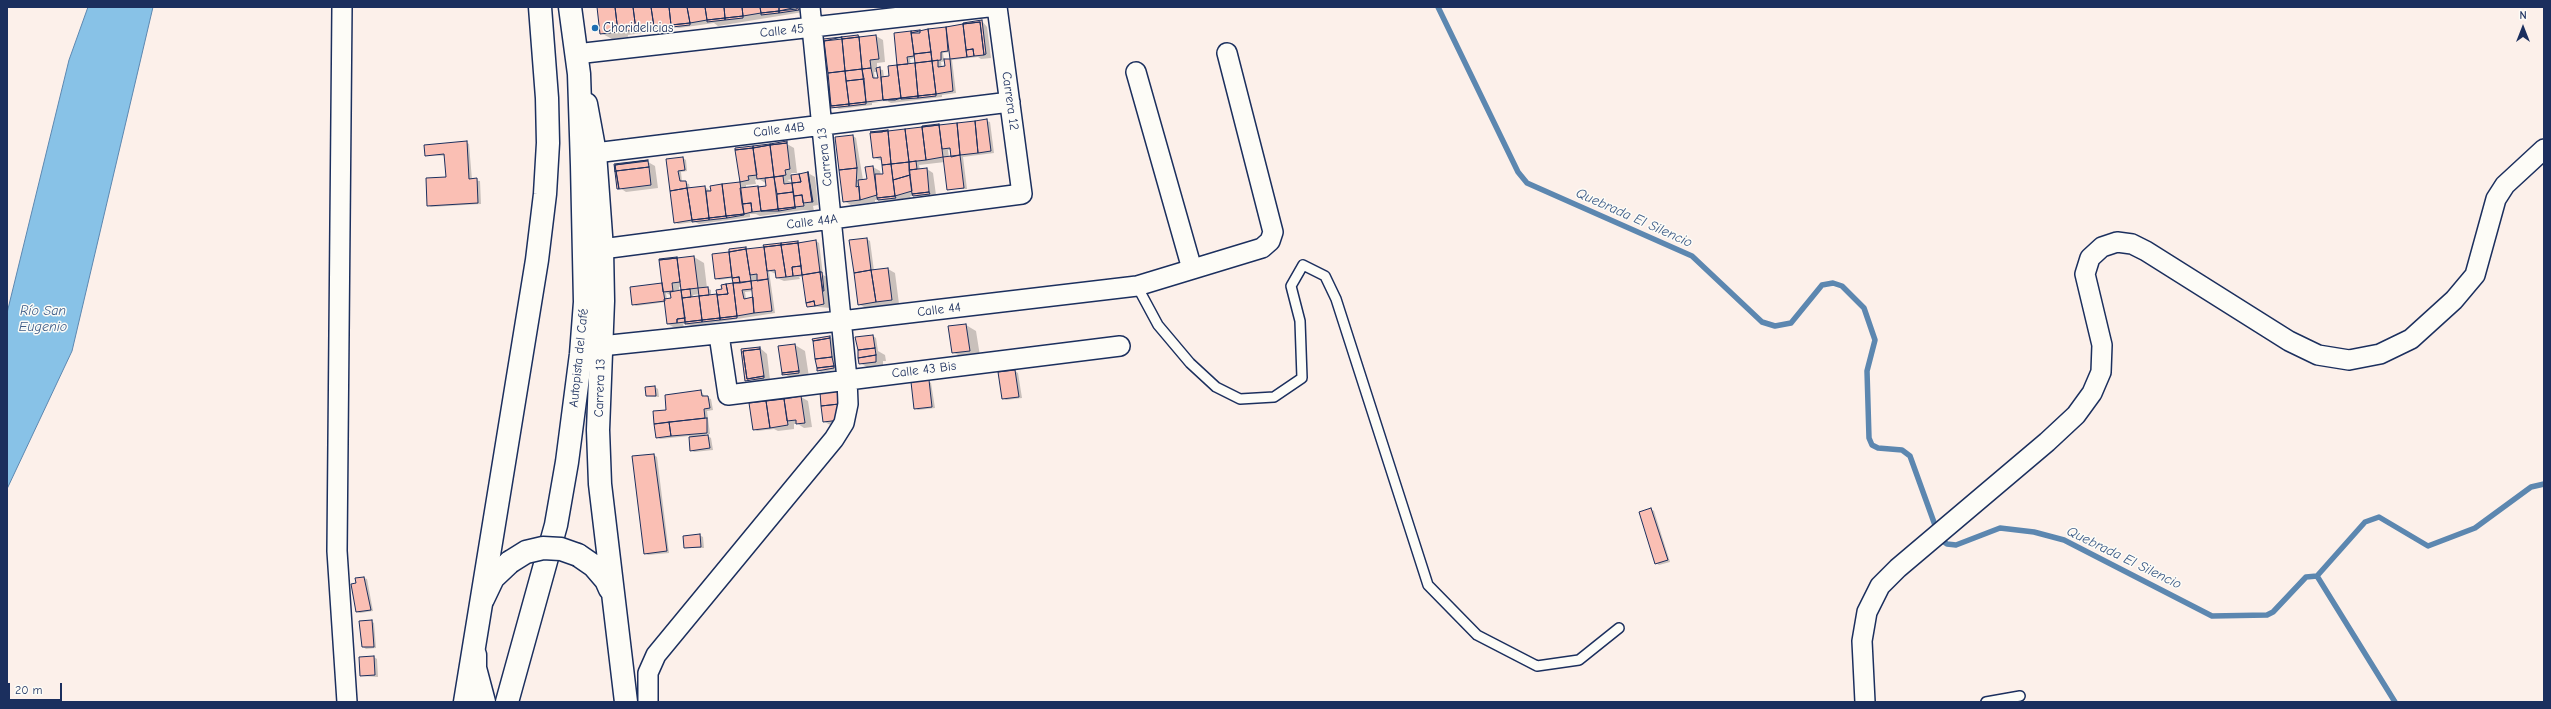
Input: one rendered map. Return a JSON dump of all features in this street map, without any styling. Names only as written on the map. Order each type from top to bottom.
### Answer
[{"type":"main road","points":[[465,702],[537,260],[545,194],[548,143],[547,98],[540,7]]},
{"type":"main road","name":"Autopista del Café","points":[[507,702],[556,525],[575,405],[585,302],[578,64],[570,7]]},
{"type":"main road","name":"Carrera 13","points":[[578,64],[595,153],[602,249],[598,430],[600,476],[626,702]]},
{"type":"main road","points":[[482,600],[493,578],[510,562],[526,552],[543,548],[561,549],[578,555],[594,566],[606,580],[613,598]]},
{"type":"main road","points":[[474,646],[475,668],[484,702]]},
{"type":"main road","points":[[614,702],[623,676]]},
{"type":"street","points":[[342,7],[337,551],[347,702]]},
{"type":"street","name":"Carrera 13","points":[[648,702],[648,673],[656,656],[834,439],[844,423],[848,404],[847,379],[810,7]]},
{"type":"street","name":"Calle 45","points":[[578,64],[812,27],[988,7]]},
{"type":"street","name":"Carrera 12","points":[[997,7],[1022,194]]},
{"type":"street","name":"Calle 44","points":[[601,346],[719,335],[1137,286],[1262,248],[1270,241],[1273,232],[1227,54]]},
{"type":"street","points":[[1136,72],[1192,269]]},
{"type":"street","name":"Calle 44B","points":[[595,153],[1010,102]]},
{"type":"street","points":[[1865,702],[1862,641],[1867,612],[1880,586],[2076,415],[2092,392],[2102,372],[2102,345],[2085,274],[2090,258],[2102,247],[2117,242],[2132,244],[2146,251],[2289,341],[2318,355],[2349,360],[2380,354],[2411,339],[2454,300],[2475,274],[2496,199],[2505,185],[2544,149]]},
{"type":"street","name":"Calle 44A","points":[[602,249],[1022,194]]},
{"type":"street","name":"Calle 43 Bis","points":[[719,335],[728,395],[1120,346]]},
{"type":"lane","points":[[1137,286],[1158,325],[1190,363],[1216,387],[1240,399],[1274,397],[1302,378],[1300,320],[1291,286],[1304,265],[1325,276],[1336,299],[1428,585],[1477,635],[1537,666],[1579,660],[1619,628]]},
{"type":"lane","points":[[1986,702],[2020,696]]},
{"type":"water","name":"Río San Eugenio","points":[[88,7],[153,7],[72,351],[7,489],[7,313],[69,60]]},
{"type":"building","points":[[597,7],[615,7],[618,32],[600,34]]},
{"type":"building","points":[[615,7],[633,7],[636,30],[618,32]]},
{"type":"building","points":[[633,7],[651,7],[654,27],[636,30]]},
{"type":"building","points":[[651,7],[669,7],[671,25],[654,27]]},
{"type":"building","points":[[669,7],[687,7],[690,23],[671,25]]},
{"type":"building","points":[[687,7],[705,7],[707,20],[690,23]]},
{"type":"building","points":[[705,7],[724,7],[725,18],[707,20]]},
{"type":"building","points":[[724,7],[742,7],[743,16],[725,18]]},
{"type":"building","points":[[742,7],[760,7],[761,13],[743,16]]},
{"type":"building","points":[[760,7],[779,7],[779,11],[761,13]]},
{"type":"building","points":[[779,7],[797,7],[797,9],[779,11]]},
{"type":"building","points":[[797,7],[799,10],[779,13],[779,11]]},
{"type":"building","points":[[779,11],[779,13],[761,15],[761,13]]},
{"type":"building","points":[[743,16],[743,18],[725,20],[725,18]]},
{"type":"building","points":[[725,18],[725,20],[707,22],[707,20]]},
{"type":"building","points":[[982,20],[986,54],[984,55],[980,22],[963,24]]},
{"type":"building","points":[[980,22],[984,55],[974,56],[973,49],[966,50],[963,24]]},
{"type":"building","points":[[690,23],[690,25],[672,27],[671,25]]},
{"type":"building","points":[[963,24],[967,57],[950,59],[946,27]]},
{"type":"building","points":[[946,27],[948,51],[941,52],[941,60],[932,61],[928,29]]},
{"type":"building","points":[[928,29],[931,52],[914,54],[911,33]]},
{"type":"building","points":[[920,30],[920,33],[911,33],[911,31]]},
{"type":"building","points":[[911,31],[914,56],[907,57],[908,64],[897,65],[894,33]]},
{"type":"building","points":[[858,35],[859,37],[842,39],[841,37]]},
{"type":"building","points":[[876,35],[879,59],[870,60],[871,68],[862,69],[859,37]]},
{"type":"building","points":[[842,37],[824,41],[826,73],[823,39]]},
{"type":"building","points":[[859,37],[862,69],[845,71],[842,39]]},
{"type":"building","points":[[842,39],[845,71],[828,73],[824,41]]},
{"type":"building","points":[[973,49],[974,56],[967,57],[966,50]]},
{"type":"building","points":[[931,52],[932,61],[915,63],[914,54]]},
{"type":"building","points":[[944,59],[950,59],[953,91],[936,94],[932,61],[938,60],[938,67],[945,66]]},
{"type":"building","points":[[932,61],[936,94],[918,96],[915,63]]},
{"type":"building","points":[[915,63],[918,96],[901,98],[897,65]]},
{"type":"building","points":[[897,65],[901,98],[883,100],[881,77],[889,76],[888,66]]},
{"type":"building","points":[[880,67],[883,100],[866,102],[862,69],[871,68],[873,78],[878,78],[876,68]]},
{"type":"building","points":[[862,69],[864,79],[846,81],[845,71]]},
{"type":"building","points":[[845,71],[849,104],[831,106],[828,73]]},
{"type":"building","points":[[826,73],[831,106],[849,104],[849,106],[830,108]]},
{"type":"building","points":[[864,79],[866,102],[849,104],[846,81]]},
{"type":"building","points":[[936,94],[936,96],[918,98],[918,96]]},
{"type":"building","points":[[918,96],[918,98],[901,99],[901,98]]},
{"type":"building","points":[[866,102],[866,104],[849,106],[849,104]]},
{"type":"building","points":[[987,119],[991,151],[978,153],[975,121]]},
{"type":"building","points":[[975,121],[978,153],[960,155],[957,123]]},
{"type":"building","points":[[957,123],[960,155],[951,157],[950,148],[942,149],[939,125]]},
{"type":"building","points":[[939,125],[922,127],[922,126]]},
{"type":"building","points":[[939,125],[943,157],[926,160],[922,127]]},
{"type":"building","points":[[922,127],[926,160],[909,162],[905,129]]},
{"type":"building","points":[[905,129],[909,162],[891,164],[888,131]]},
{"type":"building","points":[[888,130],[882,132],[870,132]]},
{"type":"building","points":[[888,131],[891,164],[882,165],[881,157],[873,158],[870,133]]},
{"type":"building","points":[[853,135],[857,168],[839,170],[835,137]]},
{"type":"building","points":[[467,141],[469,179],[477,178],[478,203],[427,206],[426,178],[446,177],[444,154],[425,156],[424,145]]},
{"type":"building","points":[[787,141],[787,143],[770,145],[770,144]]},
{"type":"building","points":[[787,143],[790,169],[785,170],[786,175],[774,177],[770,145]]},
{"type":"building","points":[[770,145],[753,148],[753,146]]},
{"type":"building","points":[[770,145],[774,177],[757,179],[753,148]]},
{"type":"building","points":[[753,146],[753,148],[735,150],[735,148]]},
{"type":"building","points":[[753,148],[757,175],[748,176],[749,180],[740,182],[735,150]]},
{"type":"building","points":[[960,155],[964,188],[947,190],[943,157]]},
{"type":"building","points":[[683,157],[685,170],[678,171],[680,181],[686,181],[687,188],[670,191],[666,159]]},
{"type":"building","points":[[648,160],[615,165],[615,172],[614,164]]},
{"type":"building","points":[[648,161],[649,167],[616,171],[615,165]]},
{"type":"building","points":[[916,161],[917,169],[909,170],[909,162]]},
{"type":"building","points":[[909,162],[910,175],[893,180],[891,164]]},
{"type":"building","points":[[891,164],[895,196],[877,198],[875,174],[883,174],[882,165]]},
{"type":"building","points":[[873,166],[877,195],[860,200],[858,180],[867,179],[865,167]]},
{"type":"building","points":[[649,167],[651,185],[619,189],[616,171]]},
{"type":"building","points":[[857,168],[856,187],[859,186],[860,200],[843,202],[839,170]]},
{"type":"building","points":[[927,168],[929,192],[912,194],[909,170]]},
{"type":"building","points":[[616,171],[619,189],[617,189]]},
{"type":"building","points":[[808,172],[813,202],[812,202]]},
{"type":"building","points":[[808,172],[812,202],[803,203],[802,195],[794,196],[792,183],[801,182],[799,174]]},
{"type":"building","points":[[799,174],[801,182],[792,183],[791,175]]},
{"type":"building","points":[[910,175],[912,191],[895,196],[893,180]]},
{"type":"building","points":[[783,176],[784,184],[792,183],[793,192],[777,194],[774,177]]},
{"type":"building","points":[[774,177],[778,209],[761,211],[758,187],[766,186],[765,178]]},
{"type":"building","points":[[740,182],[744,214],[726,216],[722,184]]},
{"type":"building","points":[[722,184],[726,216],[709,218],[706,191],[711,191],[710,186]]},
{"type":"building","points":[[705,186],[709,218],[692,220],[687,188]]},
{"type":"building","points":[[758,186],[761,211],[752,212],[751,203],[742,204],[740,188]]},
{"type":"building","points":[[687,188],[692,220],[674,223],[670,191]]},
{"type":"building","points":[[793,192],[795,207],[778,209],[777,194]]},
{"type":"building","points":[[929,192],[930,194],[913,196],[912,194]]},
{"type":"building","points":[[802,195],[804,206],[795,207],[794,196]]},
{"type":"building","points":[[895,196],[896,198],[878,200],[877,198]]},
{"type":"building","points":[[751,203],[752,212],[744,214],[742,204]]},
{"type":"building","points":[[796,208],[779,211],[778,209]]},
{"type":"building","points":[[778,209],[779,211],[761,211],[772,210]]},
{"type":"building","points":[[744,214],[727,218],[726,216]]},
{"type":"building","points":[[726,216],[727,218],[709,220],[709,218]]},
{"type":"building","points":[[709,218],[709,220],[692,222],[692,220]]},
{"type":"building","points":[[867,238],[871,270],[854,273],[849,240]]},
{"type":"building","points":[[816,240],[820,272],[802,275],[798,243]]},
{"type":"building","points":[[798,241],[798,243],[781,245],[781,243]]},
{"type":"building","points":[[781,243],[781,245],[764,247],[763,245]]},
{"type":"building","points":[[798,243],[801,266],[792,267],[793,276],[786,277],[781,245]]},
{"type":"building","points":[[781,245],[786,277],[776,278],[775,270],[767,271],[764,247]]},
{"type":"building","points":[[746,247],[746,249],[729,252],[729,249]]},
{"type":"building","points":[[764,247],[768,279],[757,281],[757,274],[750,275],[746,249]]},
{"type":"building","points":[[746,249],[751,281],[740,283],[739,277],[732,278],[729,252]]},
{"type":"building","points":[[729,252],[732,277],[715,279],[712,254]]},
{"type":"building","points":[[694,256],[698,288],[681,290],[677,258]]},
{"type":"building","points":[[677,258],[659,260],[659,259]]},
{"type":"building","points":[[677,258],[680,282],[672,283],[673,291],[663,292],[659,260]]},
{"type":"building","points":[[801,266],[802,275],[793,276],[792,267]]},
{"type":"building","points":[[888,268],[892,300],[876,302],[871,270]]},
{"type":"building","points":[[871,270],[876,302],[858,305],[854,273]]},
{"type":"building","points":[[820,272],[822,272],[824,291],[823,291]]},
{"type":"building","points":[[820,272],[824,304],[815,306],[814,301],[806,303],[802,275]]},
{"type":"building","points":[[739,277],[740,283],[733,283],[732,278]]},
{"type":"building","points":[[768,279],[772,311],[754,313],[751,281]]},
{"type":"building","points":[[751,281],[752,289],[742,290],[744,299],[753,297],[754,313],[737,316],[733,283]]},
{"type":"building","points":[[662,283],[665,301],[632,305],[630,287]]},
{"type":"building","points":[[733,283],[737,316],[720,318],[717,295],[728,294],[726,284]]},
{"type":"building","points":[[726,284],[728,294],[717,295],[716,290],[722,289],[721,285]]},
{"type":"building","points":[[708,287],[709,295],[699,296],[698,288]]},
{"type":"building","points":[[690,289],[691,297],[682,298],[681,290]]},
{"type":"building","points":[[681,290],[685,318],[677,319],[677,323],[667,324],[664,299],[671,298],[670,292]]},
{"type":"building","points":[[717,294],[720,318],[702,320],[699,296]]},
{"type":"building","points":[[699,296],[702,320],[685,322],[682,298]]},
{"type":"building","points":[[814,301],[815,306],[807,307],[806,303]]},
{"type":"building","points":[[737,316],[737,318],[720,320],[720,318]]},
{"type":"building","points":[[685,318],[685,322],[677,323],[677,319]]},
{"type":"building","points":[[720,318],[720,320],[702,322],[702,320]]},
{"type":"building","points":[[702,320],[702,322],[685,324],[685,322]]},
{"type":"building","points":[[966,324],[970,351],[952,353],[948,326]]},
{"type":"building","points":[[873,335],[875,348],[858,350],[855,337]]},
{"type":"building","points":[[830,336],[830,338],[813,341],[812,339]]},
{"type":"building","points":[[830,338],[832,357],[815,359],[813,341]]},
{"type":"building","points":[[795,344],[799,371],[782,373],[778,346]]},
{"type":"building","points":[[760,347],[760,349],[743,351],[747,379],[764,376],[764,378],[745,381],[741,349]]},
{"type":"building","points":[[875,348],[876,355],[858,358],[858,350]]},
{"type":"building","points":[[760,349],[764,376],[747,379],[743,351]]},
{"type":"building","points":[[876,355],[876,362],[859,364],[858,358]]},
{"type":"building","points":[[832,357],[834,366],[817,368],[815,359]]},
{"type":"building","points":[[834,366],[834,368],[817,371],[817,368]]},
{"type":"building","points":[[1015,370],[1019,397],[1002,399],[998,372]]},
{"type":"building","points":[[799,371],[799,373],[782,375],[782,373]]},
{"type":"building","points":[[929,380],[932,407],[914,409],[911,382]]},
{"type":"building","points":[[655,386],[656,396],[646,396],[645,387]]},
{"type":"building","points":[[701,390],[702,396],[708,396],[710,408],[704,409],[705,418],[654,424],[653,411],[666,410],[665,395]]},
{"type":"building","points":[[838,390],[839,404],[821,406],[820,392]]},
{"type":"building","points":[[801,396],[805,423],[796,424],[796,420],[787,421],[784,399]]},
{"type":"building","points":[[784,399],[788,425],[770,428],[766,401]]},
{"type":"building","points":[[766,401],[770,428],[753,430],[749,403]]},
{"type":"building","points":[[839,404],[841,420],[823,422],[821,406]]},
{"type":"building","points":[[707,418],[707,433],[671,436],[669,422]]},
{"type":"building","points":[[669,422],[671,436],[656,438],[654,424]]},
{"type":"building","points":[[708,435],[710,448],[690,451],[689,437]]},
{"type":"building","points":[[654,454],[667,551],[644,554],[632,456]]},
{"type":"building","points":[[1651,508],[1668,560],[1655,564],[1639,512]]},
{"type":"building","points":[[700,534],[701,547],[684,548],[683,536]]},
{"type":"building","points":[[364,577],[371,610],[356,612],[351,584],[356,583],[355,578]]},
{"type":"building","points":[[372,620],[374,647],[362,647],[359,621]]},
{"type":"building","points":[[374,656],[375,675],[360,676],[359,657]]},
{"type":"waterway","name":"Quebrada El Silencio","points":[[1438,7],[1518,172],[1527,183],[1692,256],[1762,322],[1775,326],[1791,323],[1822,285],[1833,283],[1842,286],[1864,308],[1875,340],[1867,371],[1869,438],[1872,445],[1878,448],[1902,450],[1910,456],[1940,539],[1947,544],[1956,545],[2000,528],[2034,532],[2064,540],[2212,616],[2267,615],[2273,612],[2306,577],[2317,576],[2395,702]]},
{"type":"waterway","name":"Quebrada El Silencio","points":[[2317,576],[2365,522],[2379,517],[2428,546],[2475,528],[2531,487],[2544,484]]},
{"type":"place","name":"Choridelicias","points":[[595,28]]}]
